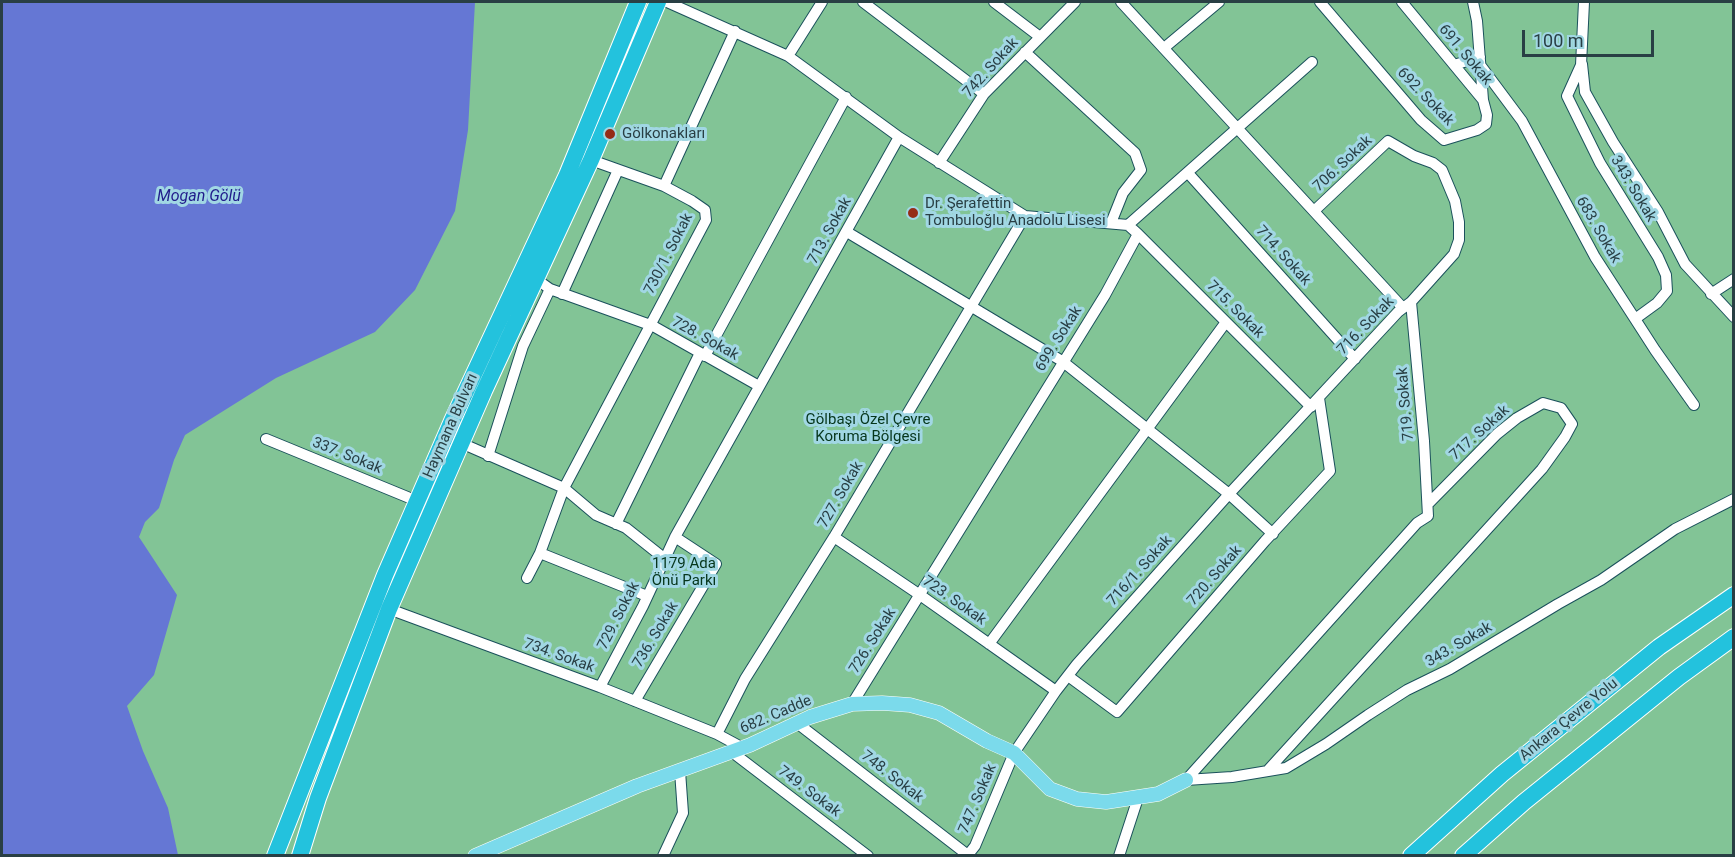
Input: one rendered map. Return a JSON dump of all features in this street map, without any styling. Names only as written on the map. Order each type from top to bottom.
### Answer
[{"type":"highway","name":"Haymana Bulvarı","points":[[275,855],[385,575],[452,421],[567,175],[638,2]]},
{"type":"highway","name":"Haymana Bulvarı","points":[[300,855],[318,798],[389,609],[484,391],[591,160],[658,2]]},
{"type":"highway","name":"Ankara Çevre Yolu","points":[[1411,855],[1502,774],[1659,646],[1734,595]]},
{"type":"highway","points":[[1463,855],[1524,802],[1679,677],[1734,637]]},
{"type":"main road","name":"682. Cadde","points":[[475,855],[637,786],[737,750],[810,717],[852,705],[882,703],[910,705],[939,713],[987,741],[1014,753],[1050,789],[1077,800],[1107,802],[1138,798],[1158,794],[1186,780]]},
{"type":"street","points":[[667,2],[788,56],[899,137],[1025,216],[1128,225],[1138,234]]},
{"type":"street","points":[[788,56],[822,2]]},
{"type":"street","points":[[863,2],[984,94]]},
{"type":"street","points":[[994,2],[1040,37]]},
{"type":"street","name":"742. Sokak","points":[[939,163],[984,94],[1075,2]]},
{"type":"street","points":[[1121,2],[1314,211],[1407,305]]},
{"type":"street","points":[[1164,48],[1219,2]]},
{"type":"street","name":"692. Sokak","points":[[1320,2],[1421,120],[1444,140],[1477,130],[1486,124],[1487,116],[1483,100],[1481,62],[1473,2]]},
{"type":"street","name":"691. Sokak","points":[[1402,2],[1483,100]]},
{"type":"street","points":[[1584,2],[1582,57],[1585,92],[1613,142],[1658,212],[1685,264],[1734,317]]},
{"type":"street","points":[[664,186],[735,31]]},
{"type":"street","points":[[1025,52],[1135,153],[1141,170],[1123,193],[1111,223]]},
{"type":"street","name":"343. Sokak","points":[[1582,57],[1568,96],[1600,163],[1658,257],[1666,275],[1667,291],[1657,303],[1635,319]]},
{"type":"street","points":[[1454,65],[1481,62]]},
{"type":"street","name":"683. Sokak","points":[[1481,62],[1522,121],[1595,257],[1694,405]]},
{"type":"street","points":[[1128,225],[1312,63]]},
{"type":"street","points":[[616,524],[702,354],[846,97]]},
{"type":"street","name":"713. Sokak","points":[[665,560],[675,537],[899,137]]},
{"type":"street","name":"706. Sokak","points":[[1314,211],[1388,141],[1414,156],[1433,163],[1442,170],[1455,201],[1459,222],[1459,240],[1454,254]]},
{"type":"street","name":"730/1. Sokak","points":[[591,160],[664,186],[705,210],[706,220],[649,325]]},
{"type":"street","points":[[562,294],[618,170]]},
{"type":"street","name":"714. Sokak","points":[[1188,173],[1355,358]]},
{"type":"street","name":"727. Sokak","points":[[717,734],[745,679],[834,537],[1025,216]]},
{"type":"street","points":[[847,232],[1062,362],[1229,494],[1273,534]]},
{"type":"street","name":"715. Sokak","points":[[1138,234],[1226,322],[1315,402]]},
{"type":"street","name":"699. Sokak","points":[[921,595],[1104,295],[1138,234]]},
{"type":"street","name":"716. Sokak","points":[[1299,420],[1454,254]]},
{"type":"street","name":"728. Sokak","points":[[536,279],[562,294],[649,325],[759,386]]},
{"type":"street","points":[[1711,294],[1734,279]]},
{"type":"street","points":[[488,456],[523,346],[550,289]]},
{"type":"street","name":"719. Sokak","points":[[1407,305],[1424,441],[1428,504]]},
{"type":"street","points":[[989,644],[1226,322]]},
{"type":"street","points":[[527,578],[540,553],[564,488],[649,325]]},
{"type":"street","points":[[484,391],[504,401]]},
{"type":"street","name":"720. Sokak","points":[[1068,676],[1117,712],[1330,471],[1315,402]]},
{"type":"street","name":"717. Sokak","points":[[1186,780],[1417,523],[1428,516],[1428,504],[1497,434],[1516,418],[1544,403],[1561,408],[1572,424],[1542,469],[1269,769]]},
{"type":"street","name":"716/1. Sokak","points":[[1014,753],[1068,676],[1229,494],[1299,420]]},
{"type":"street","name":"337. Sokak","points":[[266,439],[417,501]]},
{"type":"street","points":[[461,443],[564,488],[596,515],[626,528],[665,560]]},
{"type":"street","name":"343. Sokak","points":[[1186,780],[1232,777],[1269,769],[1286,768],[1407,690],[1450,669],[1609,575],[1676,529],[1734,499]]},
{"type":"street","name":"736. Sokak","points":[[635,701],[716,564],[675,537]]},
{"type":"street","name":"723. Sokak","points":[[834,537],[921,595],[1056,691]]},
{"type":"street","points":[[540,553],[647,596]]},
{"type":"street","name":"729. Sokak","points":[[600,687],[665,560]]},
{"type":"street","name":"726. Sokak","points":[[852,705],[904,617],[921,595]]},
{"type":"street","name":"734. Sokak","points":[[389,609],[600,687],[717,734]]},
{"type":"street","name":"748. Sokak","points":[[797,723],[968,855]]},
{"type":"street","points":[[717,734],[737,750]]},
{"type":"street","name":"749. Sokak","points":[[737,750],[868,855]]},
{"type":"street","name":"747. Sokak","points":[[968,855],[975,846],[1014,753]]},
{"type":"street","points":[[663,855],[683,813],[680,771]]},
{"type":"street","points":[[1119,855],[1138,798]]},
{"type":"green space","name":"Gölbaşı Özel Çevre Koruma Bölgesi","points":[[2,2],[1733,2],[1733,855],[2,856]]},
{"type":"water","name":"Mogan Gölü","points":[[2,2],[475,2],[468,130],[455,211],[415,290],[375,332],[276,378],[185,435],[174,460],[159,508],[145,522],[139,537],[177,595],[154,675],[127,706],[143,751],[168,808],[178,855],[2,855]]},
{"type":"place","name":"Gölkonakları","points":[[610,134]]},
{"type":"place","name":"Dr. Şerafettin Tombuloğlu Anadolu Lisesi","points":[[913,213]]},
{"type":"park label","name":"1179 Ada Önü Parkı","points":[[684,572]]}]
